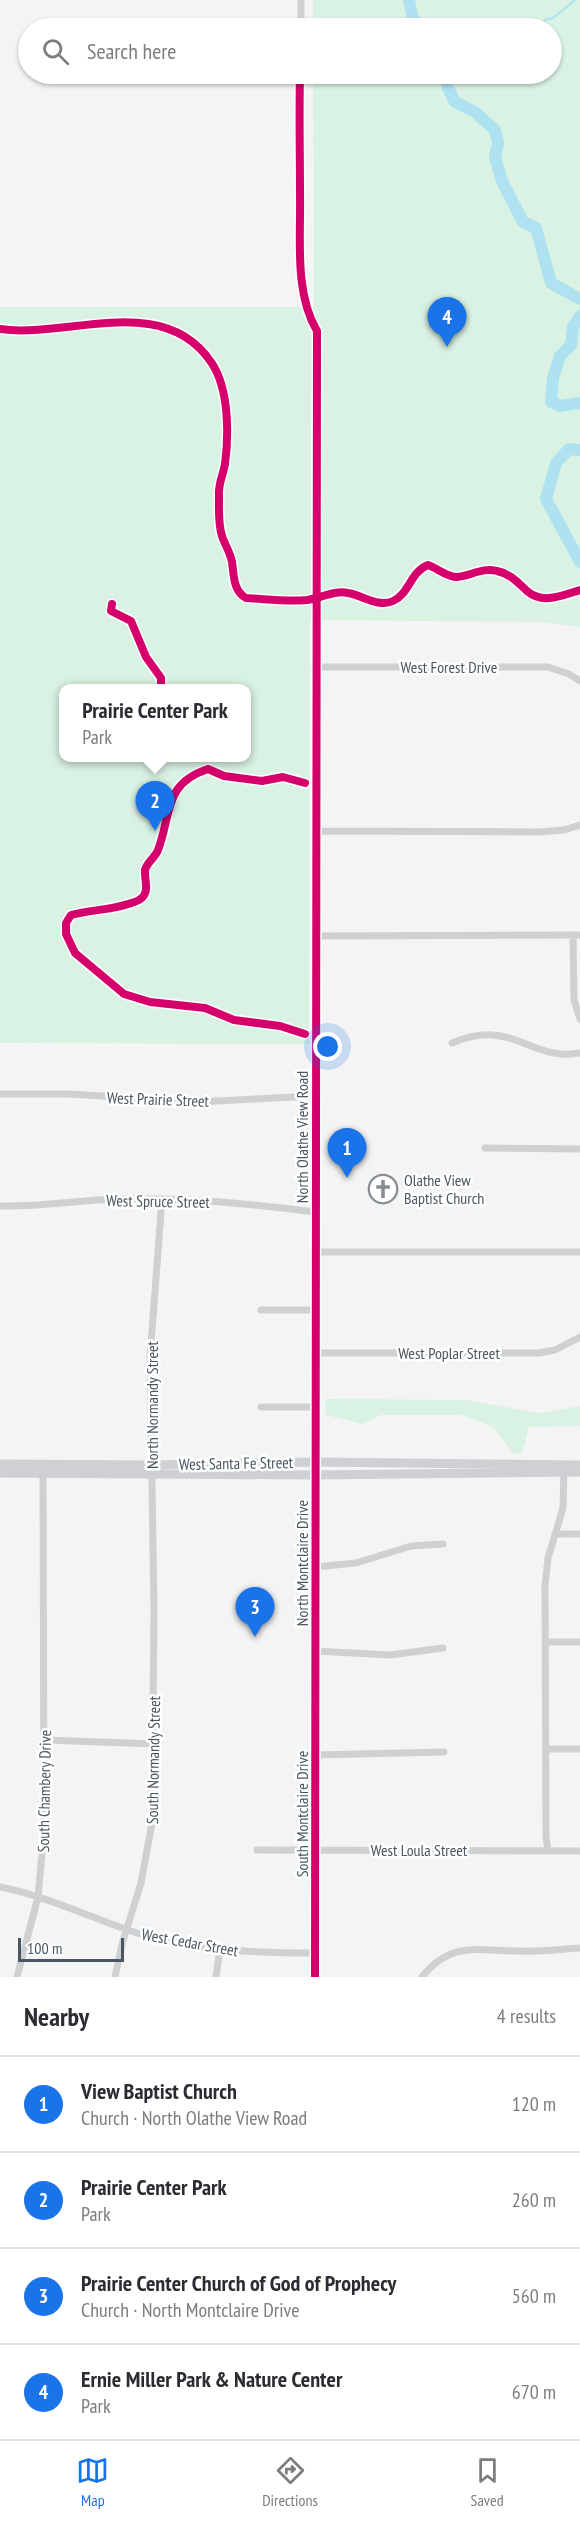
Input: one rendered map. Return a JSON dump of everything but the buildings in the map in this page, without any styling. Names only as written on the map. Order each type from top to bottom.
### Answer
[{"type":"street","points":[[301,0],[301,18]]},
{"type":"street","name":"North Olathe View Road","points":[[300,84],[298,140],[301,267],[307,315],[316,331],[315,1475]]},
{"type":"street","name":"West Forest Drive","points":[[314,667],[548,667],[569,674],[580,681]]},
{"type":"street","points":[[316,831],[539,832],[564,830],[580,825]]},
{"type":"street","points":[[315,936],[577,935],[574,1000],[580,1018]]},
{"type":"street","points":[[452,1044],[471,1035],[498,1034],[513,1037],[558,1054],[580,1053]]},
{"type":"street","name":"West Prairie Street","points":[[0,1094],[70,1094],[176,1102],[315,1096]]},
{"type":"street","points":[[485,1149],[580,1149]]},
{"type":"street","name":"West Spruce Street","points":[[0,1206],[162,1199],[234,1203],[315,1212]]},
{"type":"street","name":"North Normandy Street","points":[[154,1610],[150,1357],[162,1199]]},
{"type":"street","points":[[315,1252],[580,1252]]},
{"type":"street","points":[[261,1310],[315,1310]]},
{"type":"street","name":"West Poplar Street","points":[[315,1353],[539,1353],[555,1350],[580,1337]]},
{"type":"street","points":[[261,1407],[315,1407]]},
{"type":"street","name":"West Santa Fe Street","points":[[153,1469],[315,1462],[564,1469],[580,1472]]},
{"type":"street","name":"West Santa Fe Street","points":[[0,1464],[43,1469]]},
{"type":"street","name":"West Santa Fe Street","points":[[0,1473],[43,1469],[153,1469],[315,1475],[564,1469],[580,1465]]},
{"type":"street","name":"South Chambery Drive","points":[[17,1977],[38,1897],[45,1832],[43,1469]]},
{"type":"street","points":[[548,1851],[546,1572],[562,1508],[564,1469]]},
{"type":"street","name":"North Montclaire Drive","points":[[315,1475],[315,1651]]},
{"type":"street","points":[[555,1534],[580,1534]]},
{"type":"street","points":[[315,1567],[356,1563],[411,1546],[443,1544]]},
{"type":"street","name":"South Normandy Street","points":[[115,1977],[141,1883],[152,1823],[154,1610]]},
{"type":"street","points":[[545,1642],[580,1642]]},
{"type":"street","points":[[315,1651],[390,1655],[443,1648]]},
{"type":"street","name":"South Montclaire Drive","points":[[315,1651],[315,1977]]},
{"type":"street","points":[[45,1740],[154,1744]]},
{"type":"street","points":[[546,1749],[580,1749]]},
{"type":"street","points":[[315,1755],[444,1752]]},
{"type":"street","name":"West Loula Street","points":[[257,1850],[580,1851]]},
{"type":"street","name":"West Cedar Street","points":[[0,1887],[38,1897],[127,1929],[185,1945],[220,1949],[315,1953]]},
{"type":"street","points":[[422,1977],[440,1959],[467,1948],[523,1951],[580,1948]]},
{"type":"street","points":[[216,1977],[220,1949]]},
{"type":"green space","points":[[313,0],[580,0],[580,627],[543,622],[310,620],[309,1044],[0,1043],[0,307],[314,307],[313,84],[562,84],[562,18],[313,18]]},
{"type":"green space","points":[[325,1399],[466,1400],[539,1413],[580,1406],[580,1426],[529,1427],[522,1453],[514,1454],[493,1427],[462,1415],[381,1415],[362,1424],[326,1415]]},
{"type":"waterway","points":[[409,0],[414,18]]},
{"type":"waterway","points":[[553,18],[575,0]]},
{"type":"waterway","points":[[447,84],[455,102],[475,112],[495,130],[498,143],[495,157],[502,181],[523,222],[536,228],[551,283],[580,299]]},
{"type":"waterway","points":[[580,316],[573,327],[571,345],[560,356],[553,378],[551,402],[560,406],[580,403]]},
{"type":"waterway","points":[[580,450],[569,449],[556,463],[546,499],[580,562]]},
{"type":"cycle path","points":[[300,84],[300,264],[305,299],[317,331],[315,1977]]},
{"type":"cycle path","points":[[0,329],[26,330],[141,323],[167,328],[191,341],[211,362],[221,385],[227,425],[225,464],[219,491],[220,526],[231,558],[236,587],[246,598],[299,601],[343,592],[387,603],[399,597],[417,572],[428,565],[457,577],[486,570],[502,572],[533,595],[546,598],[580,590]]},
{"type":"cycle path","points":[[112,604],[111,611],[131,621],[146,657],[161,678],[161,684]]},
{"type":"cycle path","points":[[305,783],[283,777],[262,781],[224,776],[208,769],[194,775],[183,783],[171,801],[158,850],[145,870],[146,890],[143,897],[123,906],[71,915],[66,923],[66,934],[75,953],[124,994],[150,1002],[205,1008],[234,1020],[280,1026],[305,1034]]},
{"type":"place","name":"Ernie Miller Park & Nature Center","points":[[447,347]]},
{"type":"place","name":"Prairie Center Park","points":[[155,831]]},
{"type":"place","name":"View Baptist Church","points":[[347,1178]]},
{"type":"place","name":"Olathe View Baptist Church","points":[[383,1189]]},
{"type":"place","name":"Prairie Center Church of God of Prophecy","points":[[255,1637]]}]
